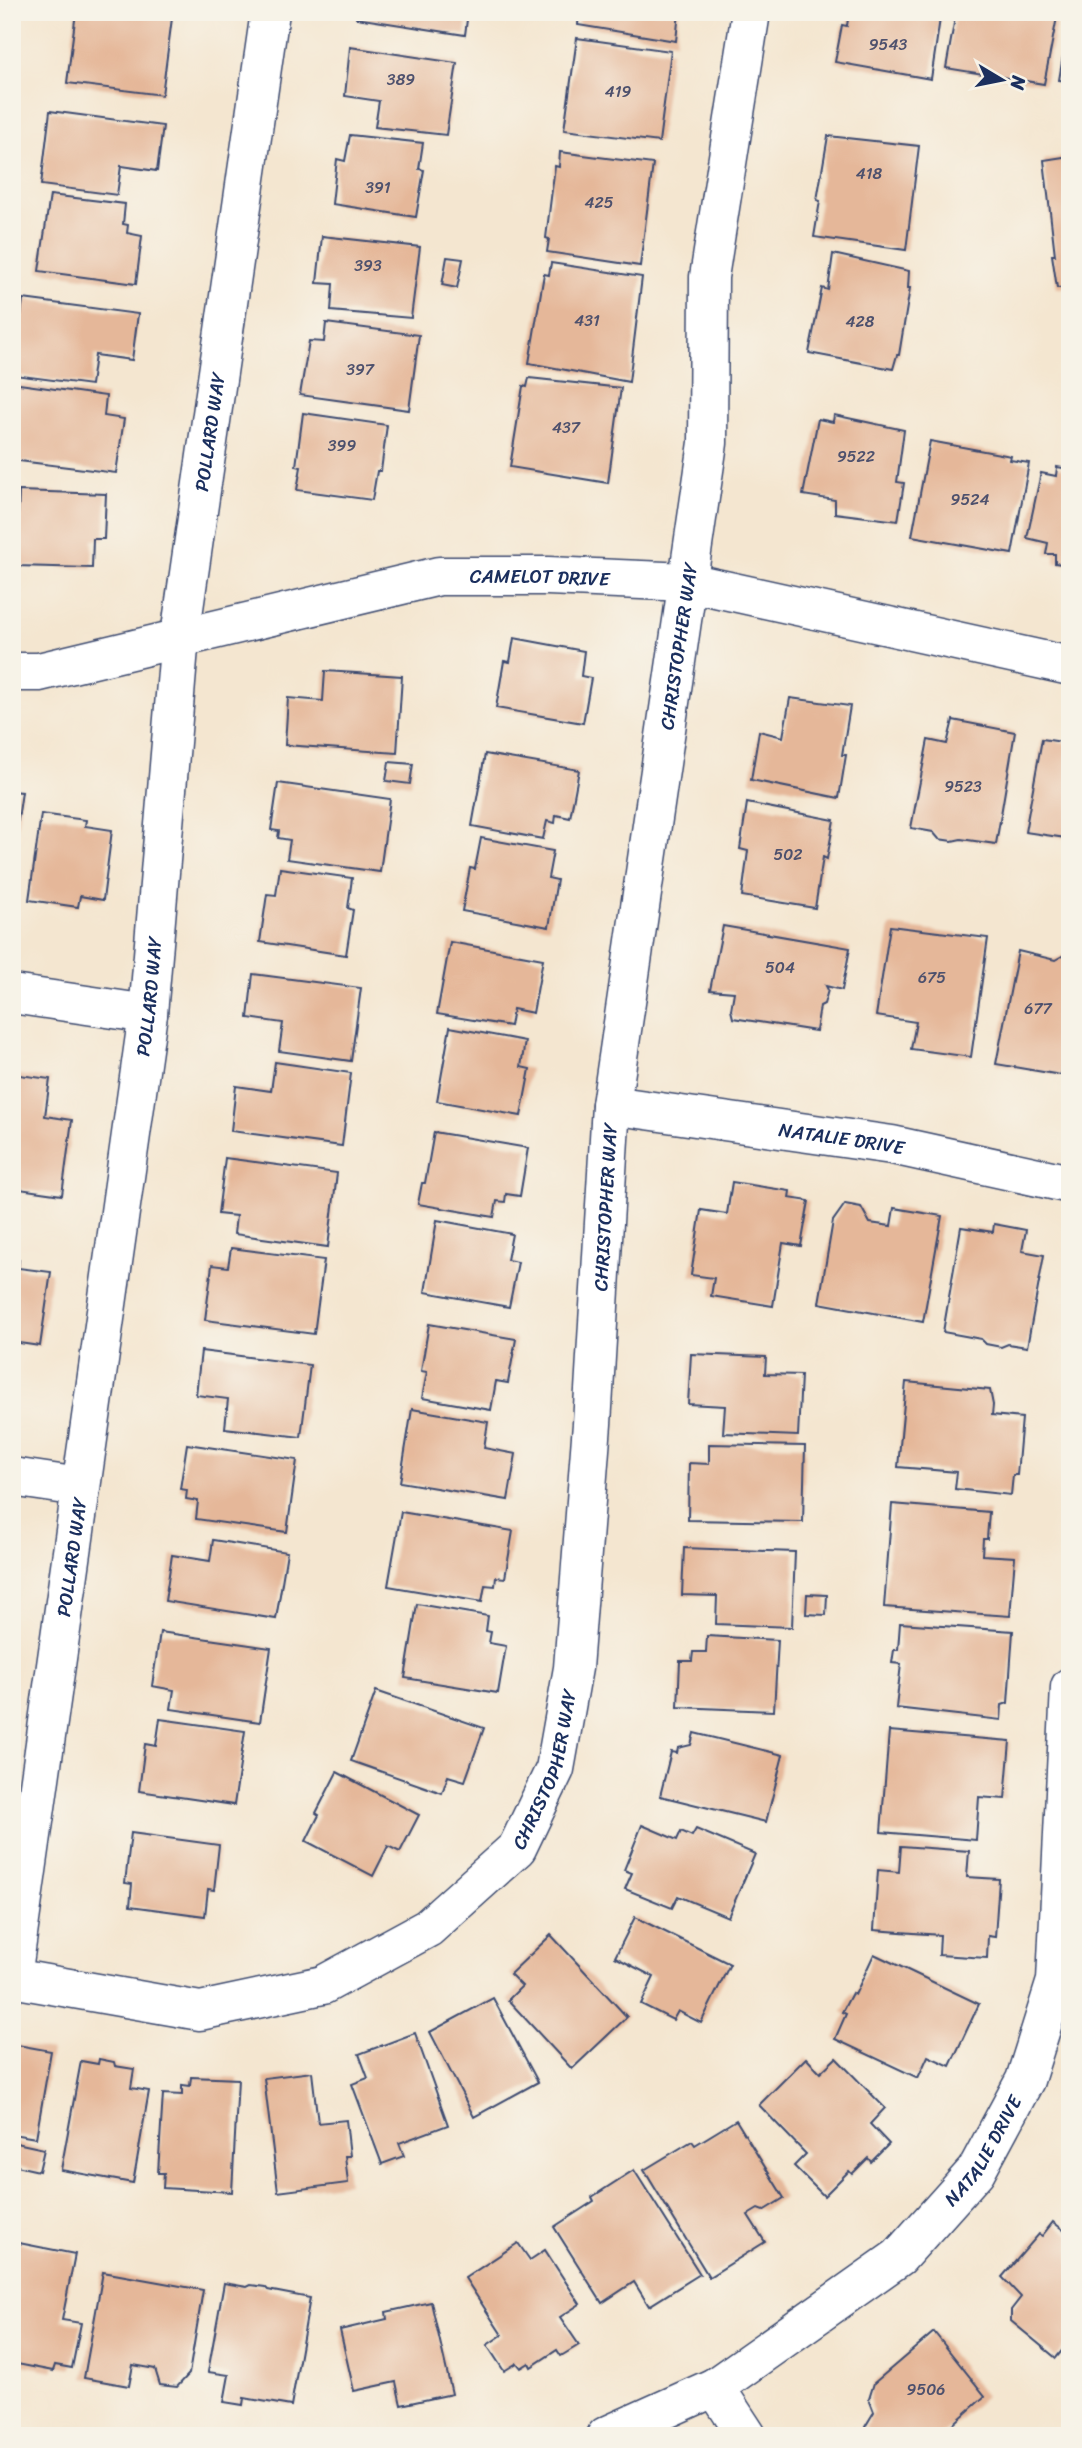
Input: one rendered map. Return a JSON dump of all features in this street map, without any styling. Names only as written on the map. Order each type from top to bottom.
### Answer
[{"type":"street","name":"POLLARD WAY","points":[[12,1977],[148,1014],[180,636],[270,12]]},
{"type":"street","name":"CHRISTOPHER WAY","points":[[12,1977],[200,2011],[323,1985],[428,1927],[517,1848],[555,1769],[573,1668],[592,1424],[611,1105],[708,443],[709,277],[751,12]]},
{"type":"street","name":"CAMELOT DRIVE","points":[[12,672],[39,672],[180,636],[439,576],[548,576],[688,582],[1070,666]]},
{"type":"street","points":[[12,994],[148,1014]]},
{"type":"street","name":"NATALIE DRIVE","points":[[611,1105],[892,1145],[1070,1184]]},
{"type":"street","points":[[12,1477],[80,1487]]},
{"type":"street","name":"NATALIE DRIVE","points":[[606,2436],[715,2386],[899,2258],[976,2171],[1025,2080],[1056,1981],[1070,1687]]},
{"type":"street","points":[[715,2386],[747,2436]]},
{"type":"building","points":[[76,12],[122,12],[172,18],[162,95],[67,83]]},
{"type":"building","points":[[356,12],[468,12],[465,35],[356,18]]},
{"type":"building","points":[[579,12],[679,12],[676,41],[578,25]]},
{"type":"building","points":[[849,12],[941,12],[931,79],[835,62],[842,25],[847,26]]},
{"type":"building","points":[[956,12],[1058,12],[1044,84],[946,68]]},
{"type":"building","points":[[1070,26],[1070,81],[1059,80]]},
{"type":"building","points":[[577,38],[671,51],[659,142],[564,130]]},
{"type":"building","points":[[350,47],[457,63],[446,135],[375,127],[379,101],[345,96]]},
{"type":"building","points":[[50,111],[163,126],[157,171],[121,166],[117,195],[41,185]]},
{"type":"building","points":[[350,135],[423,143],[419,169],[424,170],[416,217],[332,204],[337,159],[345,161]]},
{"type":"building","points":[[828,136],[919,146],[906,250],[814,237],[820,201],[817,200]]},
{"type":"building","points":[[560,152],[653,164],[640,266],[547,252],[549,239],[546,238],[555,166],[559,167]]},
{"type":"building","points":[[1070,156],[1070,287],[1057,288],[1044,160]]},
{"type":"building","points":[[50,195],[125,204],[123,224],[128,225],[127,233],[142,236],[136,284],[39,271]]},
{"type":"building","points":[[322,236],[420,247],[411,318],[331,311],[333,284],[317,283]]},
{"type":"building","points":[[833,254],[909,271],[910,288],[899,355],[893,369],[809,353],[822,288],[828,290]]},
{"type":"building","points":[[447,257],[463,259],[457,288],[442,285]]},
{"type":"building","points":[[551,263],[642,277],[629,382],[529,363],[544,274],[549,275]]},
{"type":"building","points":[[23,299],[138,314],[132,360],[95,355],[91,385],[14,375]]},
{"type":"building","points":[[326,323],[419,335],[409,410],[300,395],[309,341],[324,342]]},
{"type":"building","points":[[529,378],[621,388],[608,483],[510,467],[523,386],[527,387]]},
{"type":"building","points":[[12,383],[106,396],[104,416],[124,419],[116,473],[12,460]]},
{"type":"building","points":[[303,413],[387,425],[381,471],[377,471],[372,500],[297,490],[301,467],[296,466]]},
{"type":"building","points":[[834,415],[904,430],[897,482],[904,483],[898,521],[835,513],[835,500],[803,495],[818,419],[833,422]]},
{"type":"building","points":[[930,441],[1011,456],[1010,460],[1029,463],[1012,554],[912,536]]},
{"type":"building","points":[[1057,467],[1070,469],[1070,565],[1055,563],[1055,554],[1046,554],[1048,543],[1027,538],[1041,473],[1056,476]]},
{"type":"building","points":[[19,491],[106,494],[104,539],[93,539],[92,568],[16,566]]},
{"type":"building","points":[[514,638],[584,651],[581,676],[591,678],[583,723],[496,708],[504,661],[510,662]]},
{"type":"building","points":[[325,671],[402,676],[397,753],[285,745],[288,698],[323,701]]},
{"type":"building","points":[[790,698],[850,706],[842,755],[846,755],[839,798],[751,780],[759,731],[783,737]]},
{"type":"building","points":[[953,720],[1015,732],[996,844],[939,839],[933,832],[911,828],[928,740],[947,744]]},
{"type":"building","points":[[1042,739],[1070,743],[1070,834],[1067,833],[1066,838],[1025,832]]},
{"type":"building","points":[[485,754],[579,770],[570,818],[556,815],[555,823],[547,821],[543,839],[472,826]]},
{"type":"building","points":[[389,762],[413,764],[410,784],[386,781]]},
{"type":"building","points":[[278,783],[390,799],[380,872],[287,859],[290,840],[278,838],[279,831],[271,830]]},
{"type":"building","points":[[12,791],[22,792],[14,847],[12,847]]},
{"type":"building","points":[[747,803],[834,820],[827,859],[823,857],[815,908],[742,896],[748,851],[740,849]]},
{"type":"building","points":[[41,814],[86,820],[85,826],[112,830],[103,900],[80,896],[78,907],[29,900]]},
{"type":"building","points":[[481,838],[553,851],[548,878],[557,880],[549,927],[462,911],[470,868],[475,869]]},
{"type":"building","points":[[280,868],[352,878],[348,908],[353,910],[346,955],[260,942],[267,894],[276,895]]},
{"type":"building","points":[[723,926],[850,948],[842,990],[826,986],[828,990],[824,1004],[820,1006],[816,1031],[733,1018],[731,1010],[734,992],[710,990]]},
{"type":"building","points":[[890,926],[988,938],[971,1057],[911,1049],[916,1022],[876,1016]]},
{"type":"building","points":[[450,942],[543,959],[533,1013],[513,1009],[510,1026],[437,1014]]},
{"type":"building","points":[[1018,951],[1055,960],[1064,955],[1070,956],[1070,1056],[1065,1056],[1061,1075],[996,1064]]},
{"type":"building","points":[[253,974],[361,988],[351,1061],[279,1051],[283,1023],[248,1018]]},
{"type":"building","points":[[450,1027],[525,1041],[521,1067],[530,1069],[521,1116],[437,1101]]},
{"type":"building","points":[[275,1062],[351,1073],[342,1146],[231,1131],[236,1086],[271,1091]]},
{"type":"building","points":[[12,1074],[50,1079],[45,1116],[72,1120],[62,1195],[12,1188]]},
{"type":"building","points":[[434,1132],[528,1148],[520,1196],[506,1194],[505,1202],[497,1201],[494,1217],[418,1204],[422,1183],[425,1183]]},
{"type":"building","points":[[225,1158],[337,1173],[328,1247],[234,1234],[236,1216],[218,1214]]},
{"type":"building","points":[[732,1182],[790,1191],[789,1198],[809,1201],[801,1246],[783,1243],[773,1306],[711,1296],[714,1278],[691,1275],[701,1210],[727,1214]]},
{"type":"building","points":[[845,1204],[861,1207],[870,1223],[891,1226],[894,1208],[942,1216],[923,1322],[819,1303],[833,1221]]},
{"type":"building","points":[[437,1220],[512,1234],[507,1260],[518,1262],[509,1307],[425,1292]]},
{"type":"building","points":[[994,1224],[1026,1230],[1022,1251],[1044,1255],[1027,1347],[1008,1344],[1001,1347],[986,1344],[981,1339],[943,1332],[961,1227],[993,1232]]},
{"type":"building","points":[[231,1248],[324,1260],[314,1334],[205,1320],[212,1265],[228,1267]]},
{"type":"building","points":[[12,1259],[19,1260],[18,1268],[51,1272],[40,1346],[12,1342]]},
{"type":"building","points":[[429,1324],[516,1339],[508,1383],[496,1381],[491,1410],[422,1398],[427,1372],[421,1371]]},
{"type":"building","points":[[201,1351],[310,1365],[301,1437],[225,1428],[228,1399],[196,1395]]},
{"type":"building","points":[[691,1354],[766,1357],[765,1374],[801,1375],[798,1436],[723,1433],[725,1406],[688,1404]]},
{"type":"building","points":[[906,1382],[990,1390],[992,1415],[1022,1418],[1017,1475],[1013,1475],[1011,1495],[955,1489],[957,1472],[898,1467]]},
{"type":"building","points":[[412,1409],[488,1422],[484,1448],[516,1454],[508,1500],[400,1482]]},
{"type":"building","points":[[187,1444],[297,1460],[287,1532],[196,1519],[198,1501],[186,1499],[187,1490],[180,1489]]},
{"type":"building","points":[[709,1444],[805,1446],[803,1522],[688,1520],[689,1463],[709,1464]]},
{"type":"building","points":[[892,1504],[989,1512],[987,1539],[983,1539],[982,1555],[1015,1557],[1010,1616],[884,1607]]},
{"type":"building","points":[[401,1512],[513,1531],[505,1578],[496,1577],[495,1586],[485,1585],[482,1602],[388,1586]]},
{"type":"building","points":[[213,1540],[287,1552],[276,1619],[165,1601],[172,1555],[210,1561]]},
{"type":"building","points":[[684,1548],[795,1552],[792,1627],[716,1624],[717,1596],[682,1595]]},
{"type":"building","points":[[807,1594],[827,1595],[826,1615],[806,1614]]},
{"type":"building","points":[[417,1604],[488,1616],[486,1631],[491,1632],[489,1643],[506,1646],[498,1693],[405,1678]]},
{"type":"building","points":[[900,1623],[1013,1631],[1008,1703],[1002,1705],[1001,1720],[896,1708],[901,1664],[892,1663],[894,1650],[898,1650]]},
{"type":"building","points":[[160,1632],[271,1648],[260,1722],[171,1709],[174,1690],[152,1686]]},
{"type":"building","points":[[707,1636],[778,1640],[774,1711],[678,1707],[680,1661],[692,1661],[693,1652],[706,1652]]},
{"type":"building","points":[[376,1691],[484,1728],[465,1781],[448,1776],[442,1793],[351,1761]]},
{"type":"building","points":[[160,1719],[245,1731],[234,1805],[139,1791],[145,1744],[156,1746]]},
{"type":"building","points":[[889,1731],[1010,1741],[1005,1799],[979,1797],[976,1840],[881,1832]]},
{"type":"building","points":[[694,1733],[783,1755],[766,1822],[660,1796],[671,1752],[677,1753],[678,1748],[691,1745]]},
{"type":"building","points":[[337,1772],[419,1815],[400,1852],[388,1846],[373,1876],[306,1841],[319,1815],[316,1813]]},
{"type":"building","points":[[642,1825],[677,1840],[681,1831],[692,1836],[696,1829],[755,1854],[728,1917],[678,1896],[672,1908],[625,1889],[632,1873],[624,1870]]},
{"type":"building","points":[[131,1833],[219,1845],[214,1890],[208,1889],[205,1916],[130,1906],[132,1884],[125,1883]]},
{"type":"building","points":[[901,1846],[969,1851],[967,1877],[999,1879],[995,1937],[988,1936],[987,1958],[939,1955],[940,1935],[874,1930],[878,1870],[899,1872]]},
{"type":"building","points":[[635,1917],[730,1964],[701,2023],[678,2011],[673,2020],[641,2004],[654,1977],[615,1957]]},
{"type":"building","points":[[551,1935],[627,2017],[572,2069],[508,2000],[522,1986],[510,1974]]},
{"type":"building","points":[[874,1954],[979,2004],[950,2066],[928,2056],[918,2078],[835,2039],[846,2014],[842,2012],[852,1993],[855,1995]]},
{"type":"building","points":[[493,1998],[538,2082],[474,2117],[430,2032]]},
{"type":"building","points":[[415,2033],[448,2125],[399,2143],[404,2156],[382,2164],[352,2084],[368,2078],[359,2054]]},
{"type":"building","points":[[12,2044],[51,2051],[36,2138],[12,2134]]},
{"type":"building","points":[[806,2058],[820,2073],[836,2058],[885,2108],[870,2124],[889,2144],[871,2162],[868,2158],[852,2174],[849,2171],[824,2196],[794,2166],[806,2154],[759,2105]]},
{"type":"building","points":[[99,2059],[114,2062],[115,2066],[134,2069],[131,2088],[149,2091],[133,2183],[61,2170],[81,2061],[98,2064]]},
{"type":"building","points":[[312,2072],[318,2123],[346,2120],[350,2156],[345,2156],[348,2183],[278,2192],[264,2078]]},
{"type":"building","points":[[191,2077],[238,2079],[232,2192],[163,2188],[164,2173],[158,2173],[163,2094],[182,2095],[182,2085],[190,2086]]},
{"type":"building","points":[[736,2120],[784,2198],[763,2211],[758,2209],[748,2215],[765,2242],[709,2277],[644,2170],[692,2141],[695,2145]]},
{"type":"building","points":[[12,2142],[44,2149],[39,2171],[12,2165]]},
{"type":"building","points":[[634,2170],[700,2274],[649,2306],[634,2282],[602,2303],[554,2227],[594,2201],[592,2197]]},
{"type":"building","points":[[1053,2222],[1070,2235],[1070,2341],[1056,2358],[1011,2321],[1011,2310],[1021,2297],[1002,2277],[1039,2234],[1042,2236]]},
{"type":"building","points":[[14,2242],[75,2254],[62,2320],[81,2323],[72,2368],[55,2365],[53,2371],[12,2363]]},
{"type":"building","points":[[518,2243],[530,2260],[545,2250],[580,2304],[560,2317],[579,2345],[561,2356],[557,2350],[531,2367],[529,2363],[521,2368],[517,2363],[504,2371],[487,2345],[502,2335],[465,2278]]},
{"type":"building","points":[[103,2272],[203,2290],[189,2374],[177,2387],[160,2385],[155,2369],[133,2365],[129,2386],[84,2378]]},
{"type":"building","points":[[224,2283],[265,2287],[268,2290],[310,2298],[291,2406],[244,2398],[243,2405],[224,2402],[229,2375],[208,2372]]},
{"type":"building","points":[[431,2302],[452,2394],[401,2405],[396,2382],[354,2391],[340,2330],[387,2319],[386,2312]]},
{"type":"building","points":[[934,2332],[985,2396],[940,2436],[873,2436],[865,2427],[874,2412],[869,2399],[874,2383]]}]
